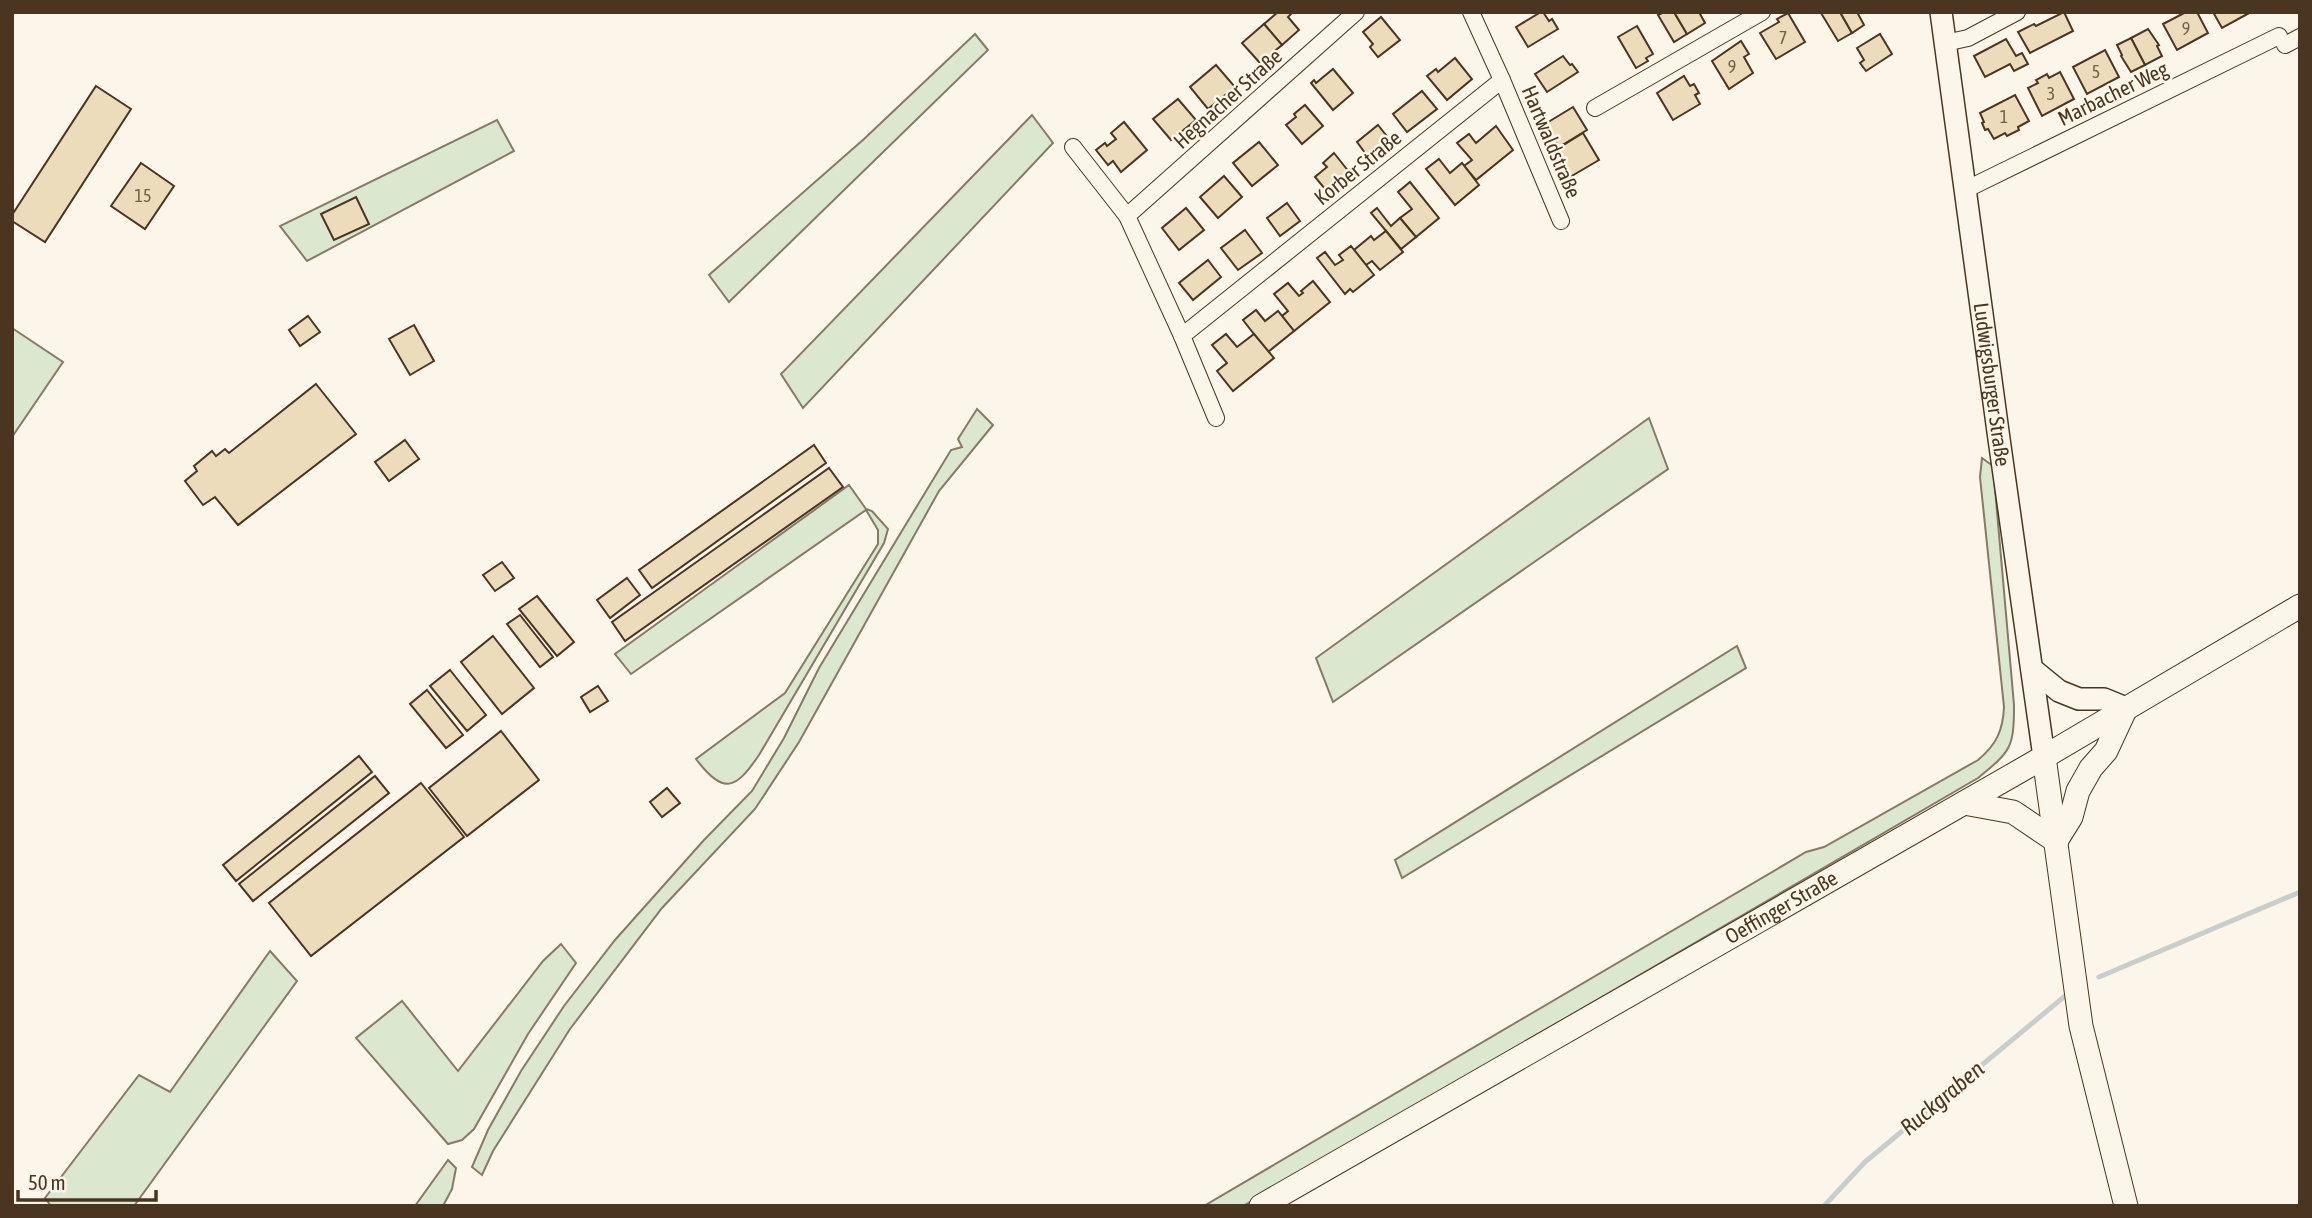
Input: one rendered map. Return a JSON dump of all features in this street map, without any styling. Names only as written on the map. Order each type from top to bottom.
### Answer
[{"type":"main road","name":"Oeffinger Straße","points":[[1261,1206],[2044,757],[2300,606]]},
{"type":"main road","points":[[2056,841],[2071,817],[2078,791],[2091,768],[2106,751],[2126,708]]},
{"type":"main road","points":[[2044,757],[2081,1026],[2126,1206]]},
{"type":"main road","points":[[1964,803],[2013,812],[2056,841]]},
{"type":"street","name":"Hegnacher Straße","points":[[1127,216],[1356,12]]},
{"type":"street","points":[[1471,12],[1502,80]]},
{"type":"street","points":[[1595,108],[1762,12]]},
{"type":"street","name":"Ludwigsburger Straße","points":[[1941,12],[2044,757]]},
{"type":"street","points":[[1945,43],[1968,38],[2018,12]]},
{"type":"street","name":"Marbacher Weg","points":[[1965,190],[2282,41],[2300,37]]},
{"type":"street","name":"Hartwaldstraße","points":[[1502,80],[1561,221]]},
{"type":"street","name":"Korber Straße","points":[[1182,336],[1502,80]]},
{"type":"street","points":[[1073,148],[1127,216],[1216,418]]},
{"type":"street","points":[[2032,669],[2059,691],[2078,699],[2104,699],[2126,708]]},
{"type":"green space","points":[[975,34],[988,50],[729,302],[709,275],[864,139]]},
{"type":"green space","points":[[1032,115],[1053,143],[803,408],[781,374]]},
{"type":"green space","points":[[497,120],[514,151],[307,261],[280,226]]},
{"type":"green space","points":[[12,328],[63,362],[12,437]]},
{"type":"green space","points":[[977,409],[993,425],[939,491],[799,742],[755,809],[662,908],[570,1029],[493,1151],[482,1175],[472,1167],[488,1130],[521,1071],[564,1006],[615,940],[704,840],[752,791],[784,738],[819,668],[951,450],[962,447],[958,439]]},
{"type":"green space","points":[[1649,418],[1668,469],[1333,702],[1316,658]]},
{"type":"green space","points":[[1982,458],[1993,466],[2014,705],[2011,740],[1998,761],[1978,778],[1243,1206],[1204,1206],[1806,852],[1824,847],[1978,760],[1997,737],[2004,707],[1980,477]]},
{"type":"green space","points":[[849,485],[866,509],[872,511],[888,529],[884,543],[759,755],[736,781],[722,783],[714,779],[696,759],[785,693],[878,544],[878,530],[866,510],[631,674],[615,654]]},
{"type":"green space","points":[[1737,646],[1746,668],[1402,878],[1395,860]]},
{"type":"green space","points":[[561,944],[576,963],[528,1034],[474,1129],[462,1140],[448,1144],[356,1038],[402,1001],[458,1071],[543,961]]},
{"type":"green space","points":[[270,951],[297,981],[134,1206],[51,1206],[45,1198],[139,1075],[170,1092]]},
{"type":"green space","points":[[448,1160],[456,1168],[452,1189],[443,1206],[415,1206]]},
{"type":"building","points":[[1278,12],[1293,12],[1288,17],[1299,30],[1282,45],[1264,24]]},
{"type":"building","points":[[1541,12],[1549,21],[1552,19],[1558,29],[1528,47],[1516,27]]},
{"type":"building","points":[[1674,12],[1687,34],[1674,42],[1658,15]]},
{"type":"building","points":[[1674,12],[1699,12],[1705,23],[1687,34]]},
{"type":"building","points":[[1822,12],[1840,12],[1852,33],[1838,41]]},
{"type":"building","points":[[1840,12],[1857,12],[1864,25],[1852,33]]},
{"type":"building","points":[[2064,12],[2073,31],[2030,53],[2018,32]]},
{"type":"building","points":[[2186,12],[2197,12],[2208,33],[2177,50],[2163,24]]},
{"type":"building","points":[[2213,12],[2251,12],[2222,28]]},
{"type":"building","points":[[1788,13],[1805,42],[1776,59],[1760,33]]},
{"type":"building","points":[[1381,17],[1400,40],[1378,57],[1370,47],[1373,44],[1363,32]]},
{"type":"building","points":[[1264,24],[1282,45],[1260,63],[1242,43]]},
{"type":"building","points":[[1637,26],[1653,54],[1646,58],[1648,61],[1636,68],[1618,37]]},
{"type":"building","points":[[2148,29],[2159,45],[2157,46],[2162,56],[2145,65],[2131,38]]},
{"type":"building","points":[[1880,34],[1892,54],[1866,71],[1860,63],[1864,60],[1857,48]]},
{"type":"building","points":[[2131,38],[2145,65],[2131,72],[2117,45]]},
{"type":"building","points":[[2006,39],[2016,56],[2022,53],[2028,64],[2014,71],[2010,64],[1985,77],[1974,56]]},
{"type":"building","points":[[1741,41],[1749,54],[1744,57],[1753,73],[1729,89],[1712,61]]},
{"type":"building","points":[[2105,50],[2119,77],[2087,94],[2073,67]]},
{"type":"building","points":[[1563,56],[1578,72],[1547,92],[1535,74]]},
{"type":"building","points":[[1455,58],[1472,79],[1447,100],[1427,76],[1436,69],[1438,72]]},
{"type":"building","points":[[1216,65],[1235,87],[1208,109],[1190,87]]},
{"type":"building","points":[[1333,69],[1353,93],[1333,110],[1311,83],[1314,80],[1316,83]]},
{"type":"building","points":[[2060,72],[2074,99],[2042,116],[2028,88],[2047,74],[2049,78]]},
{"type":"building","points":[[1684,76],[1690,86],[1694,84],[1699,93],[1695,95],[1700,104],[1673,120],[1657,93]]},
{"type":"building","points":[[96,86],[131,109],[45,242],[12,221],[12,215]]},
{"type":"building","points":[[1422,91],[1437,109],[1407,132],[1393,114]]},
{"type":"building","points":[[2015,95],[2029,121],[2018,127],[2019,130],[1994,139],[1988,129],[1985,130],[1980,113]]},
{"type":"building","points":[[1178,99],[1196,120],[1171,140],[1153,119]]},
{"type":"building","points":[[1305,105],[1323,126],[1302,144],[1286,125]]},
{"type":"building","points":[[1573,107],[1587,130],[1559,147],[1545,124]]},
{"type":"building","points":[[1124,122],[1147,150],[1121,172],[1113,161],[1108,165],[1096,150],[1116,139],[1111,133]]},
{"type":"building","points":[[1378,125],[1393,144],[1371,161],[1357,142]]},
{"type":"building","points":[[1496,126],[1513,150],[1476,180],[1464,166],[1472,160],[1457,143],[1469,134],[1476,143]]},
{"type":"building","points":[[1583,133],[1599,160],[1570,177],[1554,151]]},
{"type":"building","points":[[1259,142],[1278,165],[1252,186],[1233,163]]},
{"type":"building","points":[[1334,153],[1353,177],[1330,195],[1315,177],[1327,167],[1323,163]]},
{"type":"building","points":[[1439,159],[1450,173],[1462,163],[1479,185],[1455,205],[1426,169]]},
{"type":"building","points":[[141,163],[174,186],[145,229],[111,206]]},
{"type":"building","points":[[1224,176],[1242,197],[1218,218],[1200,197]]},
{"type":"building","points":[[1410,182],[1439,218],[1416,237],[1400,218],[1412,209],[1398,192]]},
{"type":"building","points":[[356,197],[369,224],[334,240],[321,214]]},
{"type":"building","points":[[1287,203],[1300,221],[1280,236],[1267,218]]},
{"type":"building","points":[[1186,208],[1204,230],[1179,250],[1162,228]]},
{"type":"building","points":[[1377,208],[1391,226],[1400,218],[1416,237],[1401,249],[1371,213]]},
{"type":"building","points":[[1245,230],[1262,253],[1238,270],[1221,248]]},
{"type":"building","points":[[1386,231],[1403,252],[1380,270],[1372,261],[1366,265],[1354,250],[1371,236],[1374,240]]},
{"type":"building","points":[[1351,246],[1374,275],[1353,292],[1350,289],[1345,294],[1317,258],[1325,252],[1335,265],[1343,260],[1339,255]]},
{"type":"building","points":[[1208,260],[1221,277],[1193,300],[1179,283]]},
{"type":"building","points":[[1313,281],[1330,302],[1294,331],[1282,316],[1288,311],[1274,294],[1288,283],[1299,296]]},
{"type":"building","points":[[1256,310],[1265,321],[1278,311],[1294,331],[1268,352],[1243,320]]},
{"type":"building","points":[[308,316],[320,332],[300,346],[289,330]]},
{"type":"building","points":[[414,325],[434,361],[410,375],[389,339]]},
{"type":"building","points":[[1226,334],[1237,347],[1254,334],[1274,358],[1233,391],[1217,371],[1227,363],[1212,345]]},
{"type":"building","points":[[316,384],[356,434],[238,525],[215,497],[203,505],[185,481],[197,471],[194,466],[212,451],[216,456],[225,449],[229,453]]},
{"type":"building","points":[[405,440],[419,459],[389,481],[375,462]]},
{"type":"building","points":[[814,445],[826,463],[652,588],[639,570]]},
{"type":"building","points":[[829,468],[843,487],[625,641],[612,622]]},
{"type":"building","points":[[502,562],[514,578],[495,591],[483,575]]},
{"type":"building","points":[[627,578],[640,595],[610,618],[597,600]]},
{"type":"building","points":[[537,596],[574,642],[557,656],[519,609]]},
{"type":"building","points":[[520,615],[553,657],[540,667],[507,624]]},
{"type":"building","points":[[493,636],[534,688],[502,714],[461,662]]},
{"type":"building","points":[[450,670],[486,715],[467,731],[430,686]]},
{"type":"building","points":[[598,686],[608,701],[590,712],[581,697]]},
{"type":"building","points":[[427,690],[463,735],[446,748],[410,704]]},
{"type":"building","points":[[501,731],[539,780],[467,836],[429,788]]},
{"type":"building","points":[[359,756],[372,772],[236,881],[223,865]]},
{"type":"building","points":[[375,776],[389,793],[253,901],[239,884]]},
{"type":"building","points":[[421,783],[464,837],[311,956],[269,903]]},
{"type":"building","points":[[667,788],[680,803],[662,817],[650,802]]},
{"type":"waterway","name":"Ruckgraben","points":[[2099,977],[2300,892]]},
{"type":"waterway","name":"Ruckgraben","points":[[1824,1206],[1865,1162],[2065,996]]}]
